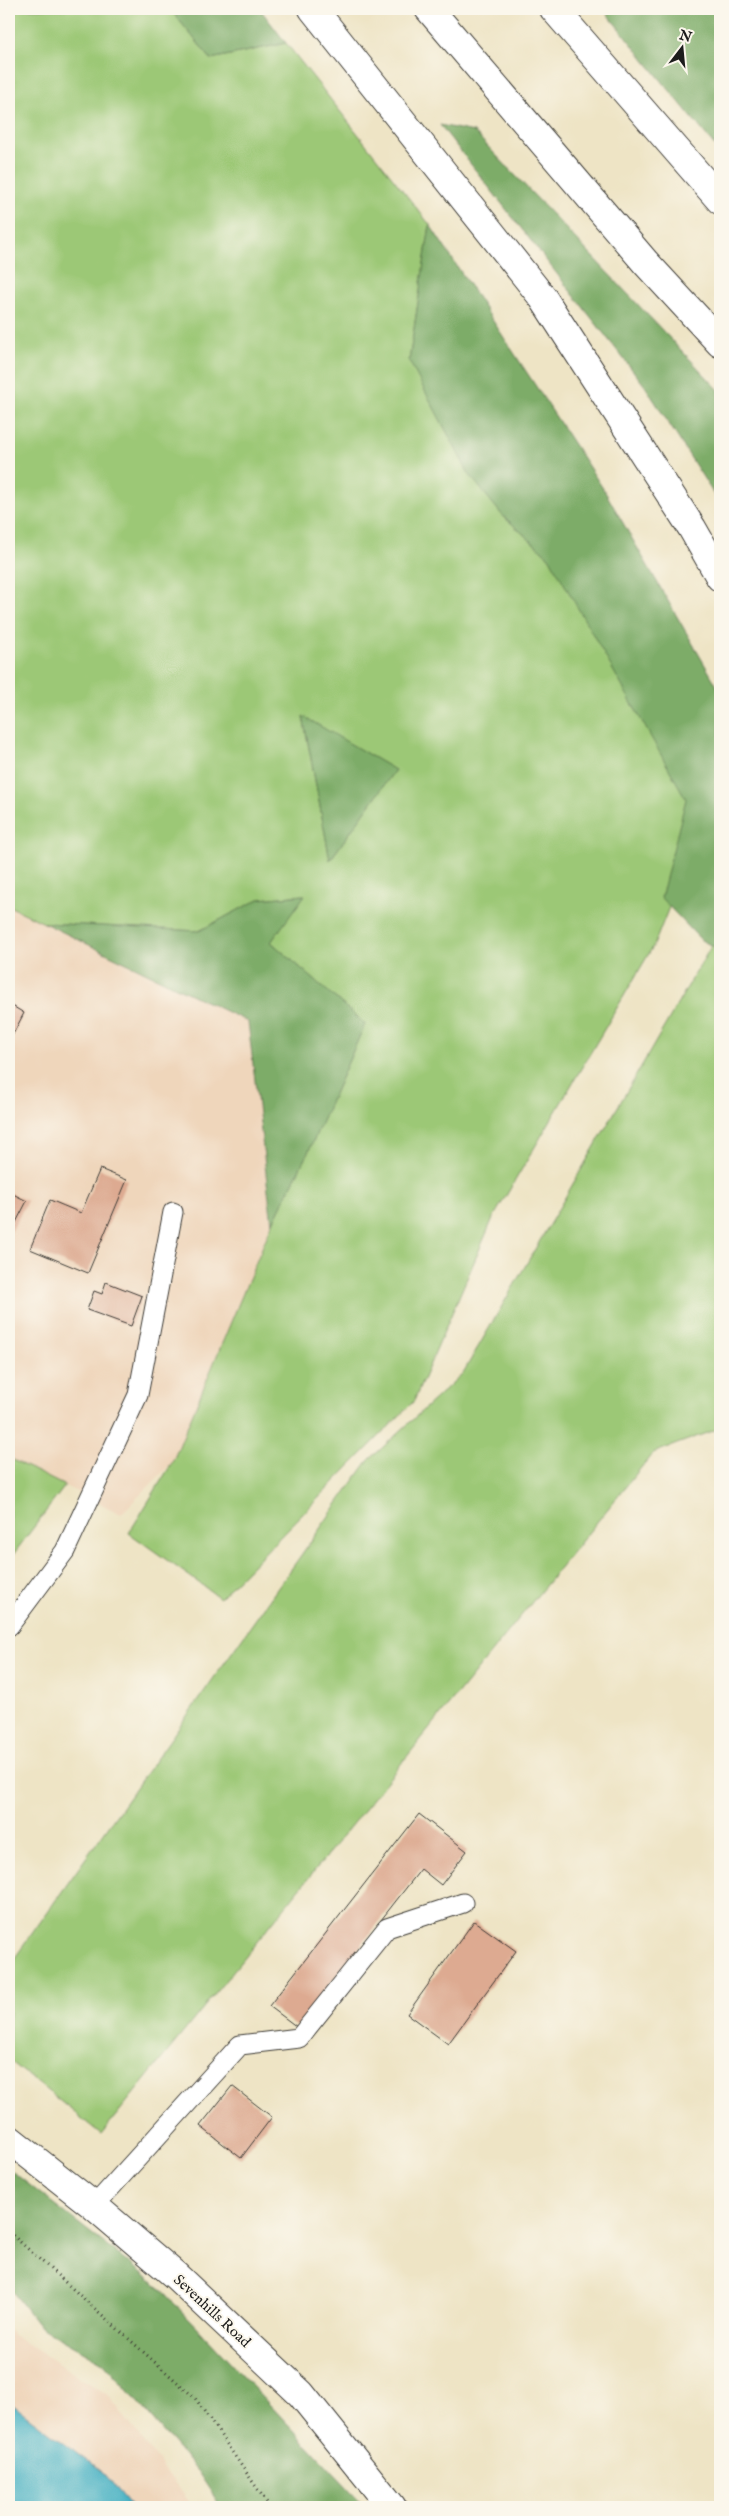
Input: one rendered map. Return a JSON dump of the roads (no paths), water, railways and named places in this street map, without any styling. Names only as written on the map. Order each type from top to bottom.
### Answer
[{"type":"main road","points":[[313,9],[543,298],[692,528],[720,578]]},
{"type":"main road","points":[[429,9],[646,263],[720,343]]},
{"type":"main road","points":[[554,9],[720,200]]},
{"type":"main road","name":"Sevenhills Road","points":[[9,2139],[94,2206],[176,2276],[301,2394],[392,2507]]},
{"type":"lane","points":[[9,1626],[64,1551],[138,1396],[173,1212]]},
{"type":"lane","points":[[94,2206],[240,2045],[299,2038],[387,1928],[464,1903]]},
{"type":"water","points":[[9,2402],[104,2473],[132,2507],[16,2507],[9,2499]]}]
